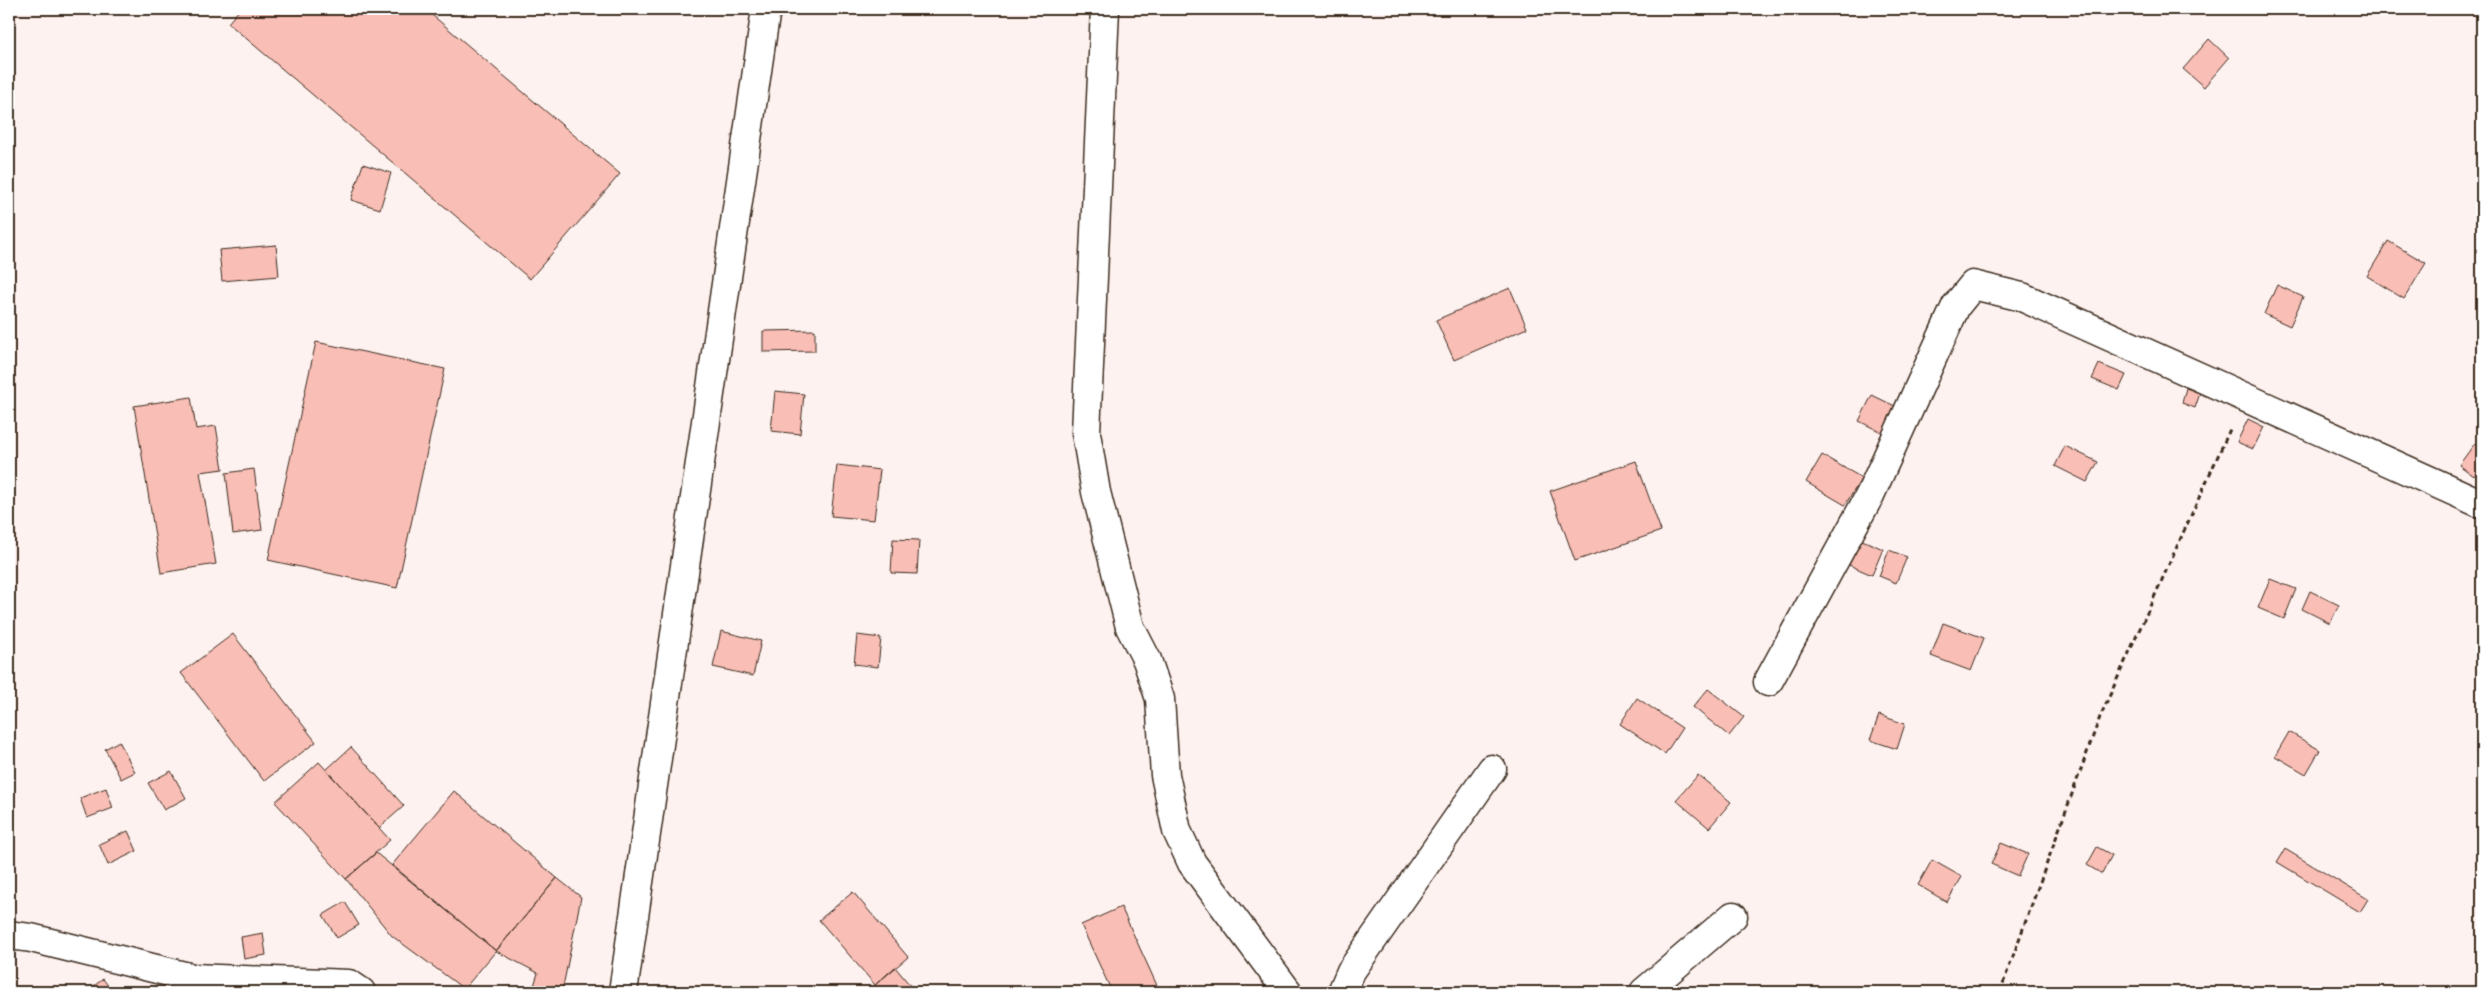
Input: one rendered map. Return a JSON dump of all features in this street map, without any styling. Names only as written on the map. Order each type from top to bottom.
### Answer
[{"type":"street","points":[[623,992],[766,9]]},
{"type":"street","points":[[1105,9],[1106,46],[1086,433],[1096,492],[1130,626],[1147,660],[1160,699],[1165,775],[1177,831],[1192,863],[1288,992]]},
{"type":"street","points":[[1768,682],[1870,495],[1956,306],[1973,285],[2022,297],[2482,504]]},
{"type":"street","points":[[1342,992],[1351,971],[1492,768]]},
{"type":"street","points":[[1644,992],[1733,916]]},
{"type":"street","points":[[9,935],[31,938],[193,978],[349,984],[361,992]]},
{"type":"path","points":[[2000,992],[2100,717],[2245,397]]},
{"type":"building","points":[[240,9],[425,9],[620,174],[530,279],[228,23]]},
{"type":"building","points":[[2209,39],[2229,58],[2204,87],[2183,69]]},
{"type":"building","points":[[363,164],[391,173],[380,209],[351,200]]},
{"type":"building","points":[[2388,241],[2426,263],[2404,299],[2367,276]]},
{"type":"building","points":[[276,245],[279,276],[222,281],[219,250]]},
{"type":"building","points":[[2277,285],[2303,297],[2290,326],[2264,314]]},
{"type":"building","points":[[1510,288],[1527,328],[1454,360],[1436,320]]},
{"type":"building","points":[[815,330],[815,351],[763,352],[763,331]]},
{"type":"building","points":[[316,342],[445,369],[397,588],[268,560]]},
{"type":"building","points":[[2099,364],[2126,375],[2119,390],[2092,379]]},
{"type":"building","points":[[2186,388],[2200,393],[2195,408],[2182,403]]},
{"type":"building","points":[[775,391],[804,394],[800,434],[771,431]]},
{"type":"building","points":[[1872,395],[1897,407],[1883,433],[1859,421]]},
{"type":"building","points":[[191,397],[196,429],[216,426],[223,469],[200,472],[216,564],[161,573],[134,406]]},
{"type":"building","points":[[2248,419],[2264,427],[2253,449],[2237,442]]},
{"type":"building","points":[[2475,443],[2482,449],[2482,465],[2474,476],[2459,465]]},
{"type":"building","points":[[2065,446],[2098,462],[2087,482],[2055,466]]},
{"type":"building","points":[[1822,455],[1862,478],[1845,505],[1806,482]]},
{"type":"building","points":[[1636,461],[1661,531],[1575,561],[1550,491]]},
{"type":"building","points":[[837,465],[880,470],[874,520],[831,516]]},
{"type":"building","points":[[254,469],[262,530],[233,534],[226,473]]},
{"type":"building","points":[[893,539],[919,540],[917,574],[891,573]]},
{"type":"building","points":[[1860,539],[1883,549],[1872,575],[1849,565]]},
{"type":"building","points":[[1889,550],[1907,557],[1896,583],[1879,576]]},
{"type":"building","points":[[2270,579],[2296,589],[2284,619],[2258,608]]},
{"type":"building","points":[[2310,591],[2339,605],[2330,623],[2302,609]]},
{"type":"building","points":[[1943,623],[1984,638],[1971,671],[1931,656]]},
{"type":"building","points":[[721,631],[761,641],[753,676],[713,667]]},
{"type":"building","points":[[233,634],[316,742],[264,781],[181,673]]},
{"type":"building","points":[[857,635],[881,638],[878,667],[854,664]]},
{"type":"building","points":[[1708,689],[1744,717],[1729,736],[1693,707]]},
{"type":"building","points":[[1637,698],[1682,728],[1665,754],[1620,724]]},
{"type":"building","points":[[1879,715],[1905,724],[1897,749],[1870,740]]},
{"type":"building","points":[[2289,732],[2320,750],[2306,774],[2275,756]]},
{"type":"building","points":[[119,741],[135,772],[121,779],[105,749]]},
{"type":"building","points":[[351,747],[404,806],[379,828],[326,770]]},
{"type":"building","points":[[319,762],[390,840],[346,879],[275,802]]},
{"type":"building","points":[[171,771],[186,798],[164,810],[148,783]]},
{"type":"building","points":[[1698,775],[1731,802],[1709,828],[1676,800]]},
{"type":"building","points":[[106,788],[113,808],[87,818],[80,798]]},
{"type":"building","points":[[454,791],[557,878],[496,951],[392,865]]},
{"type":"building","points":[[128,831],[137,851],[108,865],[99,844]]},
{"type":"building","points":[[2001,843],[2028,854],[2018,876],[1991,864]]},
{"type":"building","points":[[2097,847],[2112,855],[2102,874],[2087,865]]},
{"type":"building","points":[[2285,849],[2368,899],[2360,912],[2277,862]]},
{"type":"building","points":[[376,853],[496,951],[464,989],[392,936],[346,879]]},
{"type":"building","points":[[1932,860],[1962,877],[1947,902],[1918,885]]},
{"type":"building","points":[[557,878],[581,897],[562,992],[532,992],[538,973],[496,951]]},
{"type":"building","points":[[853,892],[908,957],[875,985],[819,920]]},
{"type":"building","points":[[345,902],[359,925],[337,938],[323,915]]},
{"type":"building","points":[[1121,907],[1160,992],[1112,992],[1081,925]]},
{"type":"building","points":[[263,933],[266,955],[244,959],[241,937]]},
{"type":"building","points":[[895,967],[914,990],[912,992],[881,992],[875,985]]},
{"type":"building","points":[[103,979],[113,992],[86,992]]}]
